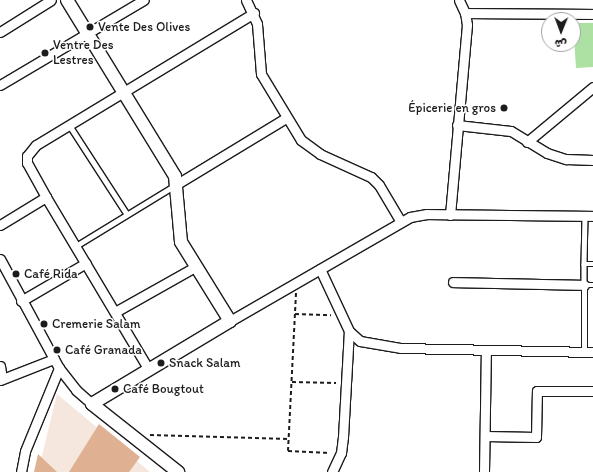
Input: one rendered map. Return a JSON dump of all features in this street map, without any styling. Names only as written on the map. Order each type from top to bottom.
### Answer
[{"type":"street","points":[[0,32],[51,0]]},
{"type":"street","points":[[67,0],[124,92],[177,184],[181,242],[194,267],[230,321]]},
{"type":"street","points":[[0,85],[144,0]]},
{"type":"street","points":[[246,0],[254,13],[258,30],[261,74],[286,118],[308,147],[371,177],[379,185],[400,222]]},
{"type":"street","points":[[450,215],[467,25],[465,13],[460,0]]},
{"type":"street","points":[[149,370],[46,198],[27,163],[27,156],[36,146],[254,13]]},
{"type":"street","points":[[465,13],[593,14]]},
{"type":"street","points":[[527,142],[593,87]]},
{"type":"street","points":[[177,184],[286,118]]},
{"type":"street","points":[[457,125],[511,131],[547,153],[566,159],[593,160]]},
{"type":"street","points":[[0,225],[46,198]]},
{"type":"street","points":[[92,404],[230,321],[296,284],[400,222],[426,214],[589,216]]},
{"type":"street","points":[[0,259],[21,302],[58,368],[76,390],[178,472]]},
{"type":"street","points":[[21,302],[86,263]]},
{"type":"street","points":[[115,312],[194,267]]},
{"type":"street","points":[[320,269],[340,316],[349,331],[360,342],[377,346],[588,352]]},
{"type":"street","points":[[453,282],[588,285]]},
{"type":"street","points":[[332,472],[341,453],[349,331]]},
{"type":"street","points":[[484,472],[486,350]]},
{"type":"street","points":[[0,366],[1,379],[54,359]]},
{"type":"street","points":[[21,472],[25,451],[58,368]]},
{"type":"street","points":[[485,436],[536,437],[537,391],[593,391]]},
{"type":"lane","points":[[70,126],[127,214]]},
{"type":"lane","points":[[76,246],[177,184]]},
{"type":"lane","points":[[588,352],[588,285],[584,264],[589,216]]},
{"type":"lane","points":[[584,264],[593,264]]},
{"type":"path","points":[[296,284],[288,451],[341,453]]},
{"type":"path","points":[[295,314],[340,316]]},
{"type":"path","points":[[292,382],[346,383]]},
{"type":"path","points":[[131,434],[289,439]]},
{"type":"shaded area","points":[[57,394],[150,472],[38,472]]},
{"type":"green space","points":[[581,23],[593,23],[593,67],[576,68],[575,52],[581,52]]},
{"type":"building","points":[[99,424],[140,457],[129,472],[69,472]]},
{"type":"building","points":[[38,454],[57,472],[34,472]]},
{"type":"place","name":"Vente Des Olives","points":[[90,27]]},
{"type":"place","name":"Ventre Des Lestres","points":[[45,53]]},
{"type":"place","name":"Épicerie en gros","points":[[504,108]]},
{"type":"place","name":"Café Rida","points":[[16,274]]},
{"type":"place","name":"Cremerie Salam","points":[[44,324]]},
{"type":"place","name":"Café Granada","points":[[57,350]]},
{"type":"place","name":"Snack Salam","points":[[161,363]]},
{"type":"place","name":"Café Bougtout","points":[[115,389]]}]
